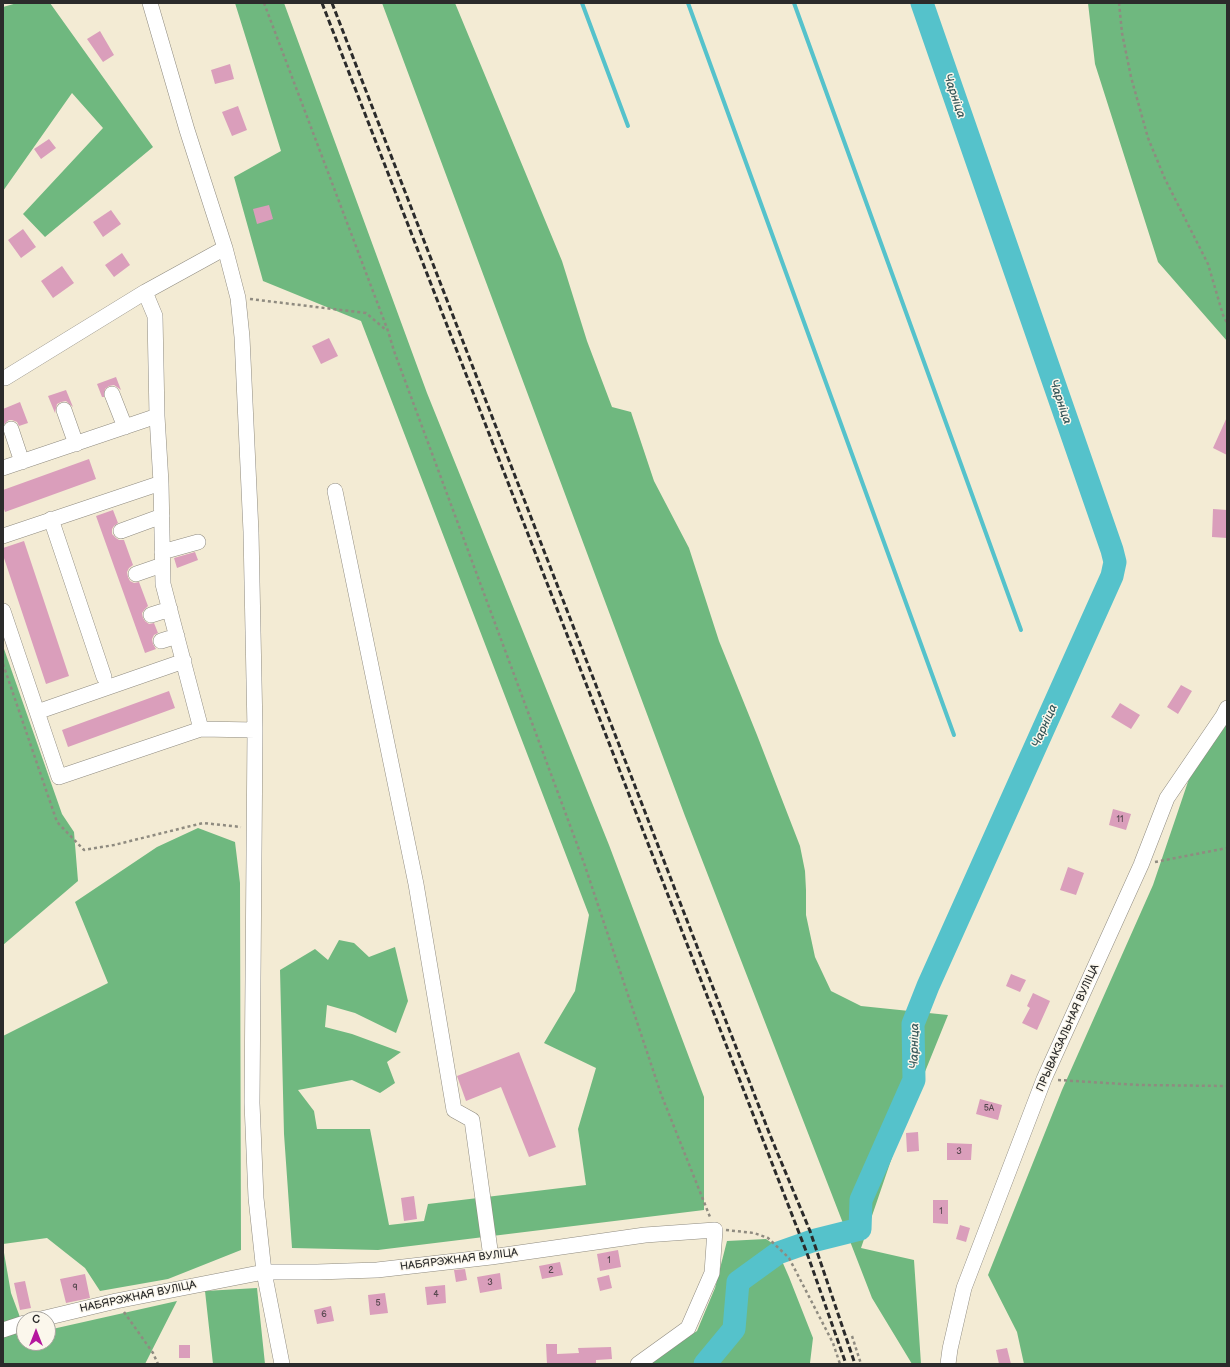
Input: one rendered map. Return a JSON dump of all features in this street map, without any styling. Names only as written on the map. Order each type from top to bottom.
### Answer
[{"type":"street","points":[[150,3],[187,130],[225,248],[238,298],[242,337],[250,524],[255,730],[252,1103],[256,1198],[264,1272],[282,1364]]},
{"type":"street","points":[[5,378],[145,292],[225,248]]},
{"type":"street","points":[[145,292],[155,316],[163,584],[201,729]]},
{"type":"street","points":[[112,394],[125,428]]},
{"type":"street","points":[[64,410],[76,444]]},
{"type":"street","points":[[3,468],[157,416]]},
{"type":"street","points":[[11,429],[22,462]]},
{"type":"street","points":[[3,536],[161,483]]},
{"type":"street","points":[[335,491],[416,884],[454,1110],[472,1120],[491,1257]]},
{"type":"street","points":[[121,531],[162,516]]},
{"type":"street","points":[[51,519],[104,677]]},
{"type":"street","points":[[136,574],[162,558],[198,542]]},
{"type":"street","points":[[151,615],[170,608]]},
{"type":"street","points":[[3,611],[59,778],[201,729],[255,730]]},
{"type":"street","points":[[161,641],[177,636]]},
{"type":"street","points":[[37,712],[184,661]]},
{"type":"street","name":"ПРЫВАКЗАЛЬНАЯ ВУЛІЦА","points":[[948,1364],[950,1348],[964,1288],[1044,1079],[1141,865],[1167,798],[1224,716],[1227,708]]},
{"type":"street","points":[[638,1364],[688,1328],[712,1273],[715,1230]]},
{"type":"street","name":"НАБЯРЭЖНАЯ ВУЛІЦА","points":[[56,1315],[116,1301],[264,1272],[377,1270],[491,1257],[645,1235],[715,1230]]},
{"type":"street","points":[[3,1330],[16,1326]]},
{"type":"path","points":[[264,3],[388,330],[397,359],[584,863],[661,1094],[715,1230],[754,1233],[768,1238],[789,1258],[833,1343],[840,1364]]},
{"type":"path","points":[[1119,3],[1122,33],[1131,77],[1148,138],[1165,179],[1208,264],[1223,315],[1227,323]]},
{"type":"path","points":[[238,298],[366,313],[388,330]]},
{"type":"path","points":[[3,664],[57,822],[84,850],[203,823],[232,827],[254,827]]},
{"type":"path","points":[[1141,865],[1227,848]]},
{"type":"path","points":[[1044,1079],[1139,1085],[1227,1086]]},
{"type":"path","points":[[116,1301],[153,1353],[158,1364]]},
{"type":"path","points":[[852,1336],[861,1364]]},
{"type":"green space","points":[[17,3],[50,3],[153,147],[45,237],[23,214],[103,128],[72,93],[3,191],[3,7]]},
{"type":"green space","points":[[235,3],[284,3],[427,393],[609,845],[704,1097],[704,1210],[378,1250],[292,1248],[284,1134],[280,970],[315,949],[328,960],[339,940],[354,943],[369,957],[395,947],[408,1001],[396,1033],[355,1013],[327,1005],[325,1027],[352,1034],[401,1052],[387,1062],[395,1083],[380,1093],[352,1080],[298,1090],[314,1111],[317,1129],[370,1129],[389,1225],[424,1221],[428,1204],[586,1185],[578,1129],[596,1068],[544,1043],[575,991],[589,915],[361,321],[263,281],[234,177],[281,151]]},
{"type":"green space","points":[[382,3],[455,3],[562,261],[587,341],[612,407],[631,412],[654,481],[689,548],[719,641],[800,846],[805,871],[806,915],[815,957],[831,991],[861,1006],[948,1015],[901,1131],[861,1248],[914,1260],[921,1364],[912,1364],[872,1298],[685,816]]},
{"type":"green space","points":[[1088,3],[1227,3],[1227,341],[1158,262],[1095,64]]},
{"type":"green space","points":[[3,646],[62,814],[74,832],[78,881],[3,945]]},
{"type":"green space","points":[[1227,700],[1227,1364],[1024,1364],[1017,1332],[988,1275],[1062,1090],[1153,885],[1194,764]]},
{"type":"green space","points":[[198,828],[235,842],[240,883],[241,1250],[168,1279],[100,1291],[85,1268],[47,1238],[3,1244],[3,1036],[108,983],[75,902],[157,847]]},
{"type":"green space","points":[[766,1239],[775,1245],[813,1338],[810,1363],[645,1364],[697,1331],[715,1288],[727,1241]]},
{"type":"green space","points":[[3,1247],[11,1293],[18,1311],[16,1311],[16,1351],[56,1351],[56,1328],[177,1301],[145,1364],[3,1364]]},
{"type":"green space","points":[[257,1288],[265,1364],[213,1364],[205,1291]]},
{"type":"building","points":[[100,31],[114,55],[103,62],[87,39]]},
{"type":"building","points":[[230,64],[234,79],[215,84],[211,70]]},
{"type":"building","points":[[238,106],[247,130],[232,136],[222,112]]},
{"type":"building","points":[[49,139],[56,148],[41,159],[34,149]]},
{"type":"building","points":[[269,205],[273,219],[257,224],[253,209]]},
{"type":"building","points":[[111,210],[121,224],[103,237],[93,222]]},
{"type":"building","points":[[23,229],[36,247],[21,258],[8,240]]},
{"type":"building","points":[[122,253],[130,265],[114,277],[105,265]]},
{"type":"building","points":[[62,266],[74,283],[53,298],[41,281]]},
{"type":"building","points":[[329,338],[338,356],[321,364],[312,346]]},
{"type":"building","points":[[116,377],[121,390],[114,385],[109,386],[105,389],[104,397],[102,397],[97,384]]},
{"type":"building","points":[[66,390],[73,407],[66,401],[61,402],[57,404],[55,413],[48,396]]},
{"type":"building","points":[[20,402],[28,423],[19,426],[17,422],[9,420],[3,425],[3,409]]},
{"type":"building","points":[[1227,417],[1227,455],[1213,448]]},
{"type":"building","points":[[89,459],[96,479],[5,512],[3,506],[3,490]]},
{"type":"building","points":[[1213,509],[1227,510],[1227,538],[1212,537]]},
{"type":"building","points":[[113,510],[118,523],[112,529],[112,534],[119,540],[124,540],[133,565],[127,572],[128,577],[130,581],[134,583],[139,582],[148,606],[142,613],[143,618],[149,624],[154,623],[158,633],[154,635],[152,639],[156,649],[145,653],[96,516]]},
{"type":"building","points":[[24,541],[69,676],[46,684],[3,555],[3,548]]},
{"type":"building","points":[[195,552],[198,560],[177,568],[174,558]]},
{"type":"building","points":[[1181,685],[1192,691],[1178,714],[1167,707]]},
{"type":"building","points":[[169,691],[175,708],[68,747],[62,730]]},
{"type":"building","points":[[1120,703],[1140,715],[1131,729],[1111,717]]},
{"type":"building","points":[[1113,809],[1131,814],[1126,830],[1109,825]]},
{"type":"building","points":[[1068,867],[1084,873],[1076,895],[1060,890]]},
{"type":"building","points":[[1011,974],[1026,980],[1020,992],[1006,986]]},
{"type":"building","points":[[1033,993],[1050,1001],[1037,1030],[1022,1023],[1030,1008],[1027,1006]]},
{"type":"building","points":[[519,1052],[556,1147],[529,1157],[501,1087],[466,1101],[457,1076]]},
{"type":"building","points":[[980,1099],[1002,1105],[998,1120],[976,1114]]},
{"type":"building","points":[[918,1132],[919,1151],[907,1152],[906,1133]]},
{"type":"building","points":[[947,1143],[972,1144],[971,1160],[947,1160]]},
{"type":"building","points":[[414,1196],[417,1219],[404,1221],[401,1198]]},
{"type":"building","points":[[933,1200],[948,1200],[948,1224],[933,1223]]},
{"type":"building","points":[[960,1225],[970,1228],[966,1242],[956,1239]]},
{"type":"building","points":[[618,1250],[621,1267],[600,1271],[597,1254]]},
{"type":"building","points":[[560,1262],[563,1275],[542,1279],[539,1266]]},
{"type":"building","points":[[465,1269],[467,1280],[456,1282],[454,1270]]},
{"type":"building","points":[[500,1273],[502,1289],[480,1293],[477,1277]]},
{"type":"building","points":[[85,1274],[90,1298],[66,1303],[60,1279]]},
{"type":"building","points":[[609,1275],[612,1288],[600,1291],[597,1278]]},
{"type":"building","points":[[25,1281],[31,1308],[20,1310],[14,1283]]},
{"type":"building","points":[[445,1285],[446,1303],[427,1305],[425,1287]]},
{"type":"building","points":[[385,1293],[388,1313],[370,1315],[368,1295]]},
{"type":"building","points":[[331,1306],[334,1321],[317,1324],[314,1310]]},
{"type":"building","points":[[546,1344],[557,1344],[557,1354],[579,1353],[578,1348],[611,1347],[612,1359],[596,1360],[596,1364],[547,1364]]},
{"type":"building","points":[[179,1345],[190,1345],[190,1358],[179,1358]]},
{"type":"building","points":[[1007,1348],[1011,1364],[999,1364],[996,1350]]},
{"type":"waterway","points":[[582,3],[628,126]]},
{"type":"waterway","points":[[688,3],[954,735]]},
{"type":"waterway","points":[[794,3],[1021,630]]},
{"type":"waterway","name":"Чарніца","points":[[705,1364],[734,1329],[738,1282],[778,1253],[812,1241],[860,1229],[861,1200],[914,1080],[913,1024],[928,986],[1112,576],[1115,562],[922,3]]},
{"type":"railway","points":[[322,3],[808,1256],[846,1364]]},
{"type":"railway","points":[[332,3],[770,1135],[810,1231],[855,1364]]}]
